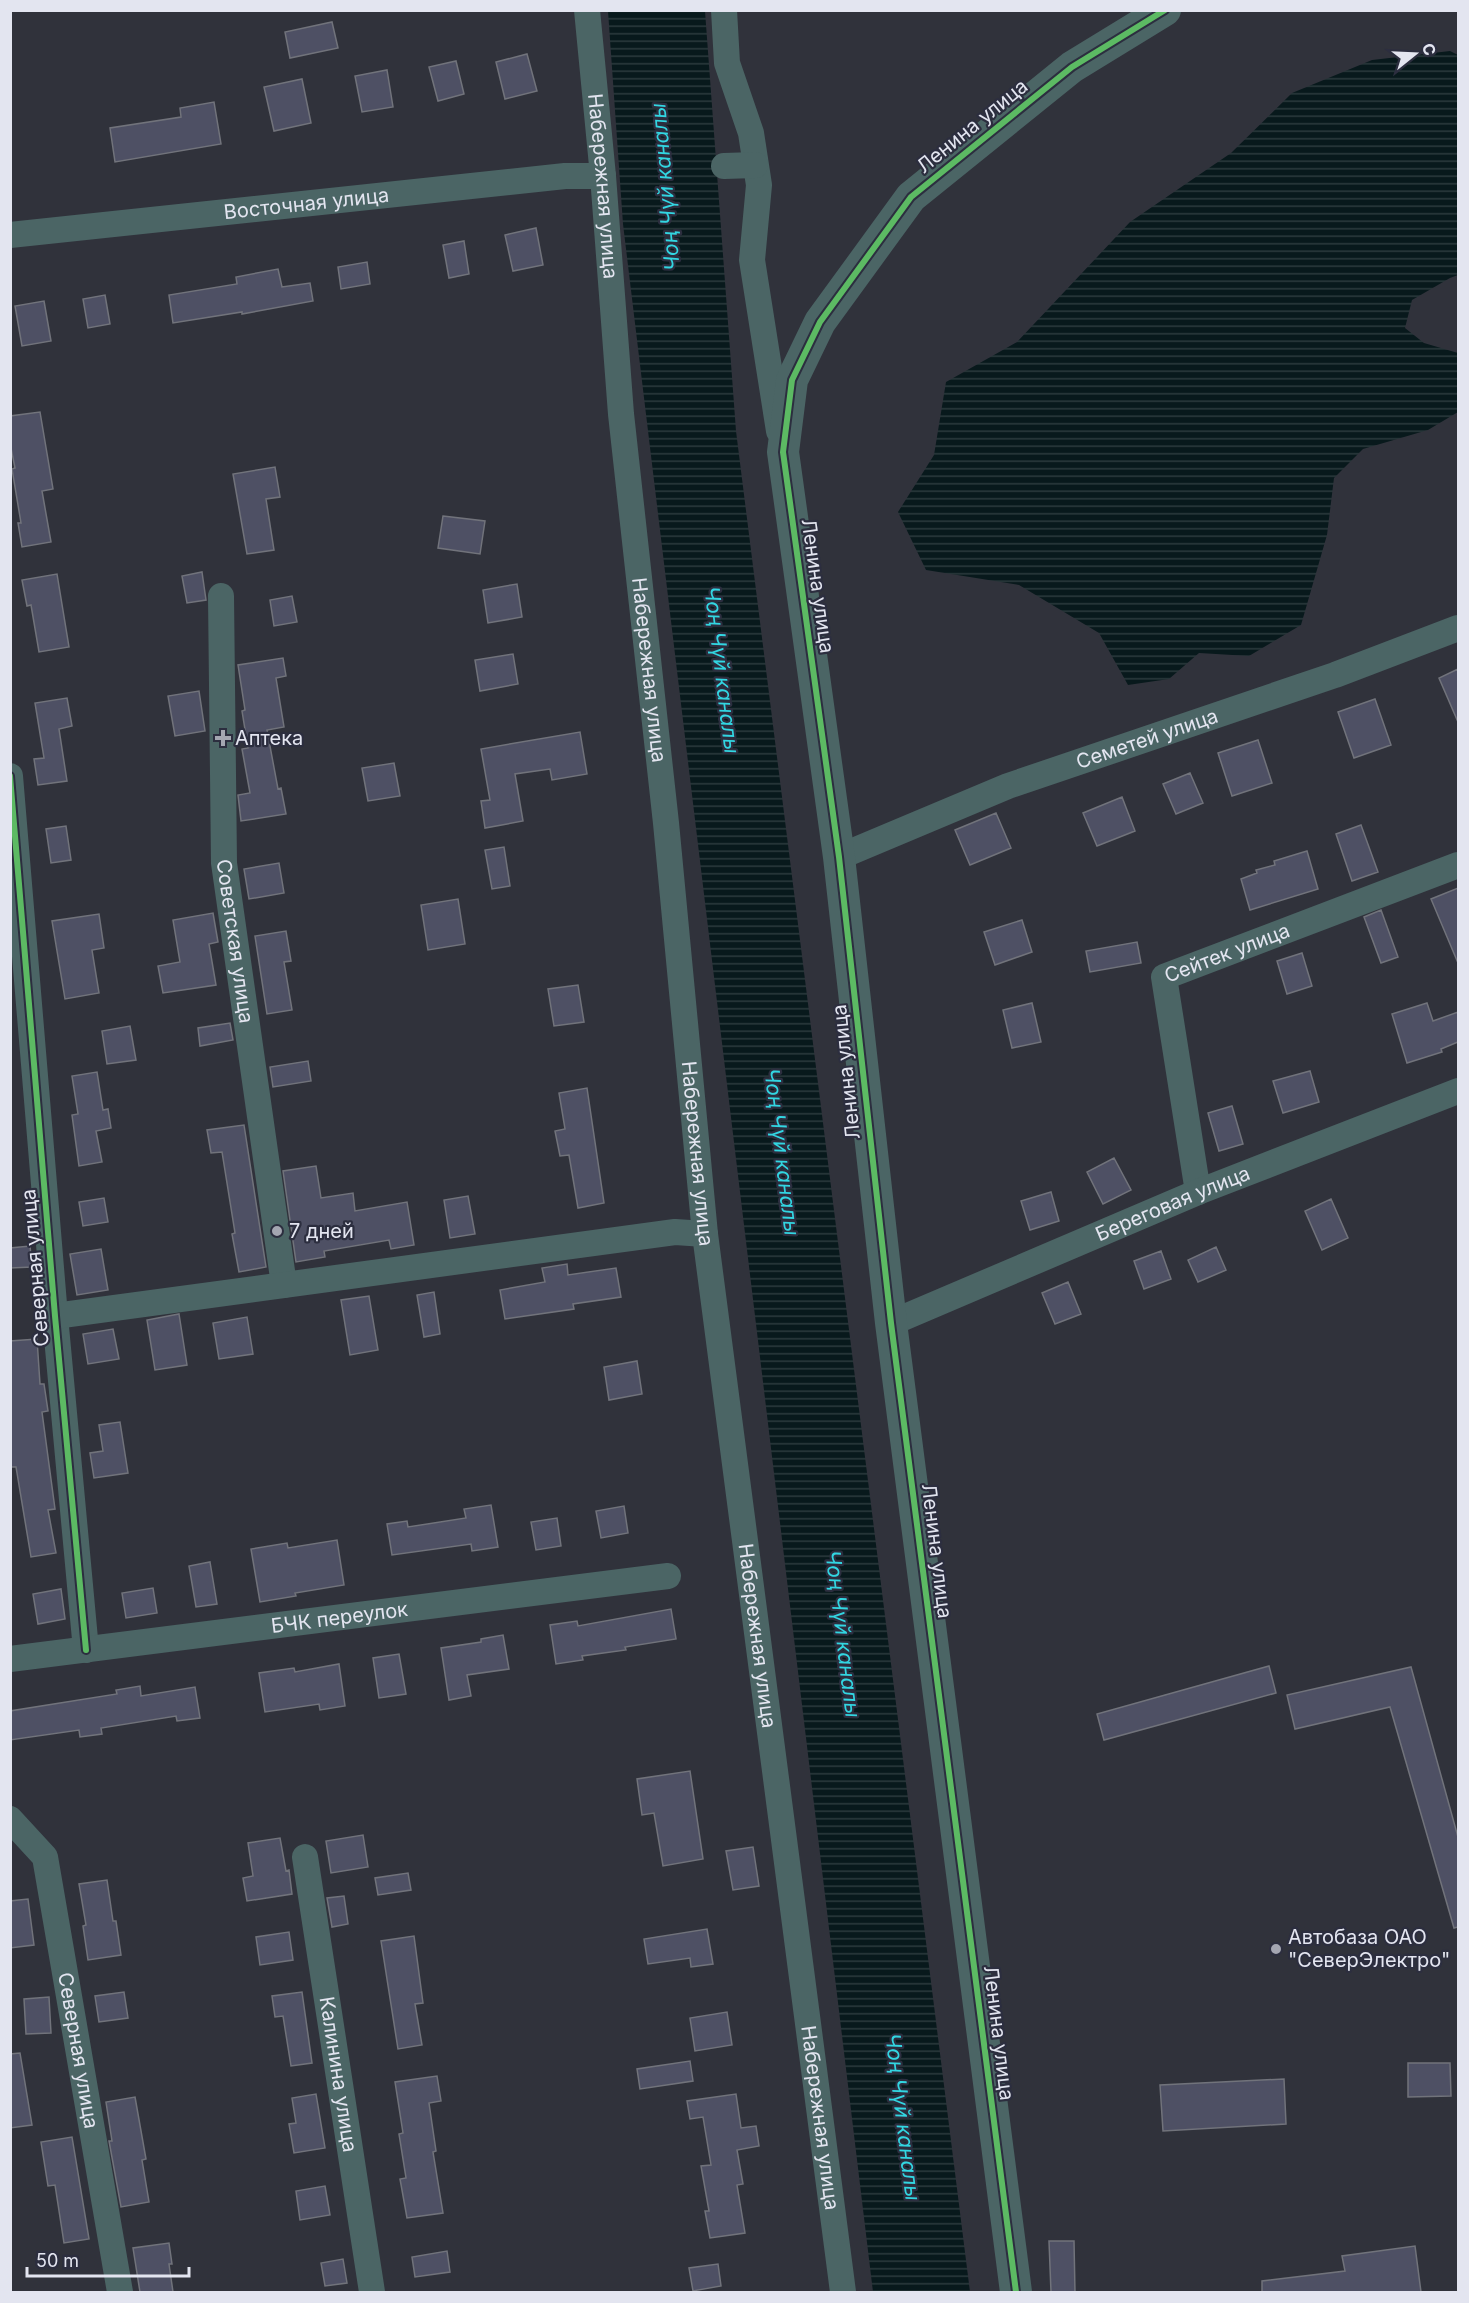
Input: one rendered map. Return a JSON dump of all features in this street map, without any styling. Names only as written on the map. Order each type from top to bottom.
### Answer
[{"type":"street","name":"Набережная улица","points":[[587,10],[603,176],[621,414],[666,823],[705,1234],[843,2292]]},
{"type":"street","points":[[724,10],[727,63],[751,133],[759,185],[752,260],[783,452]]},
{"type":"street","name":"Ленина улица","points":[[1016,2292],[891,1323],[839,857],[783,452],[792,380],[820,322],[911,196],[1072,67],[1165,10]]},
{"type":"street","points":[[724,166],[755,165]]},
{"type":"street","name":"Восточная улица","points":[[10,235],[565,176],[603,176]]},
{"type":"street","name":"Советская улица","points":[[221,596],[224,863],[284,1285]]},
{"type":"street","name":"Семетей улица","points":[[839,857],[1008,786],[1335,675],[1458,628]]},
{"type":"street","name":"Северная улица","points":[[10,776],[55,1316],[86,1650]]},
{"type":"street","name":"Сейтек улица","points":[[1198,1192],[1164,976],[1458,865]]},
{"type":"street","name":"Береговая улица","points":[[891,1323],[1198,1192],[1458,1091]]},
{"type":"street","points":[[55,1316],[675,1232],[705,1234]]},
{"type":"street","name":"БЧК переулок","points":[[10,1659],[668,1576]]},
{"type":"street","name":"Северная улица","points":[[10,1819],[45,1857],[120,2292]]},
{"type":"street","name":"Калинина улица","points":[[305,1857],[372,2292]]},
{"type":"water","name":"Чоң Чүй каналы","points":[[608,11],[705,11],[736,431],[970,2292],[873,2292],[623,224]]},
{"type":"water","points":[[1450,51],[1458,55],[1458,275],[1412,300],[1405,328],[1424,343],[1458,353],[1458,412],[1428,430],[1363,449],[1334,478],[1327,535],[1301,625],[1249,656],[1199,653],[1169,679],[1128,685],[1099,633],[1019,585],[926,570],[898,512],[934,455],[946,382],[1017,342],[1130,222],[1231,153],[1292,93],[1372,60]]},
{"type":"building","points":[[332,22],[338,48],[290,58],[285,32]]},
{"type":"building","points":[[527,54],[537,91],[505,99],[496,62]]},
{"type":"building","points":[[456,61],[464,94],[438,101],[429,67]]},
{"type":"building","points":[[387,70],[393,107],[362,112],[355,76]]},
{"type":"building","points":[[302,79],[311,123],[274,131],[264,87]]},
{"type":"building","points":[[214,102],[221,144],[115,162],[110,128],[181,117],[180,108]]},
{"type":"building","points":[[536,228],[543,265],[513,271],[505,235]]},
{"type":"building","points":[[464,241],[469,274],[449,278],[443,245]]},
{"type":"building","points":[[367,262],[370,284],[341,289],[338,267]]},
{"type":"building","points":[[278,269],[282,287],[310,283],[313,301],[242,314],[242,312],[173,323],[169,295],[237,284],[236,277]]},
{"type":"building","points":[[105,295],[110,324],[88,328],[83,299]]},
{"type":"building","points":[[44,301],[51,341],[22,346],[15,306]]},
{"type":"building","points":[[40,412],[53,489],[42,491],[51,542],[22,547],[18,523],[21,523],[12,469],[15,468],[10,443],[10,416]]},
{"type":"building","points":[[275,467],[280,497],[266,499],[274,550],[247,554],[233,474]]},
{"type":"building","points":[[443,516],[485,521],[480,554],[438,548]]},
{"type":"building","points":[[202,572],[206,600],[187,603],[182,576]]},
{"type":"building","points":[[57,574],[69,647],[39,652],[31,605],[27,606],[22,580]]},
{"type":"building","points":[[517,584],[522,617],[488,623],[483,590]]},
{"type":"building","points":[[292,596],[297,622],[274,626],[270,600]]},
{"type":"building","points":[[513,654],[518,684],[480,691],[475,660]]},
{"type":"building","points":[[283,658],[286,676],[276,678],[284,727],[267,730],[278,789],[281,788],[286,814],[241,821],[238,795],[250,793],[242,749],[248,748],[238,665]]},
{"type":"building","points":[[1458,669],[1458,722],[1439,678]]},
{"type":"building","points":[[199,691],[205,731],[175,736],[168,696]]},
{"type":"building","points":[[67,698],[72,726],[59,729],[67,781],[38,785],[34,759],[44,758],[35,703]]},
{"type":"building","points":[[1375,699],[1391,745],[1354,758],[1338,712]]},
{"type":"building","points":[[580,732],[587,774],[552,780],[550,769],[515,774],[523,821],[485,828],[481,801],[490,800],[481,749]]},
{"type":"building","points":[[1258,740],[1272,783],[1232,796],[1218,753]]},
{"type":"building","points":[[394,763],[400,796],[368,801],[362,768]]},
{"type":"building","points":[[1190,773],[1203,803],[1176,814],[1163,784]]},
{"type":"building","points":[[1122,797],[1135,831],[1097,846],[1083,813]]},
{"type":"building","points":[[996,813],[1011,848],[970,865],[955,830]]},
{"type":"building","points":[[1361,825],[1378,872],[1352,881],[1336,834]]},
{"type":"building","points":[[66,826],[71,860],[51,863],[46,829]]},
{"type":"building","points":[[504,847],[510,886],[492,889],[485,850]]},
{"type":"building","points":[[1307,851],[1318,889],[1250,910],[1241,879],[1257,873],[1256,870],[1275,865],[1274,861]]},
{"type":"building","points":[[279,863],[284,893],[249,899],[244,869]]},
{"type":"building","points":[[1458,888],[1458,963],[1431,899]]},
{"type":"building","points":[[458,899],[465,944],[428,950],[421,905]]},
{"type":"building","points":[[1381,910],[1398,957],[1381,963],[1364,917]]},
{"type":"building","points":[[213,913],[218,942],[209,944],[216,985],[163,993],[158,966],[180,962],[173,920]]},
{"type":"building","points":[[99,914],[104,948],[92,950],[99,993],[65,999],[52,921]]},
{"type":"building","points":[[1022,920],[1032,952],[995,965],[984,932]]},
{"type":"building","points":[[286,931],[291,961],[284,962],[292,1010],[267,1014],[255,936]]},
{"type":"building","points":[[1137,942],[1141,963],[1090,972],[1086,951]]},
{"type":"building","points":[[1302,953],[1312,986],[1287,994],[1277,961]]},
{"type":"building","points":[[578,985],[584,1022],[554,1026],[548,989]]},
{"type":"building","points":[[1032,1003],[1041,1042],[1012,1048],[1003,1010]]},
{"type":"building","points":[[1427,1003],[1433,1021],[1458,1012],[1458,1042],[1441,1049],[1442,1052],[1407,1063],[1392,1014]]},
{"type":"building","points":[[230,1023],[233,1040],[200,1046],[198,1028]]},
{"type":"building","points":[[130,1026],[136,1060],[107,1064],[102,1031]]},
{"type":"building","points":[[308,1061],[311,1081],[273,1087],[270,1067]]},
{"type":"building","points":[[1310,1071],[1319,1102],[1283,1113],[1273,1081]]},
{"type":"building","points":[[97,1072],[103,1110],[108,1109],[111,1128],[96,1131],[102,1162],[79,1166],[72,1115],[78,1114],[72,1076]]},
{"type":"building","points":[[587,1088],[604,1203],[578,1208],[569,1155],[560,1156],[555,1131],[565,1129],[559,1093]]},
{"type":"building","points":[[1232,1106],[1243,1144],[1219,1151],[1208,1113]]},
{"type":"building","points":[[244,1125],[266,1267],[239,1272],[222,1152],[211,1153],[207,1130]]},
{"type":"building","points":[[1114,1158],[1131,1190],[1103,1204],[1087,1172]]},
{"type":"building","points":[[316,1166],[321,1198],[353,1193],[355,1211],[407,1202],[414,1245],[391,1249],[389,1240],[324,1251],[325,1257],[296,1262],[283,1171]]},
{"type":"building","points":[[1051,1192],[1059,1221],[1030,1230],[1021,1201]]},
{"type":"building","points":[[468,1196],[475,1234],[450,1238],[444,1200]]},
{"type":"building","points":[[104,1198],[108,1222],[83,1226],[79,1202]]},
{"type":"building","points":[[1331,1199],[1348,1238],[1322,1250],[1305,1211]]},
{"type":"building","points":[[30,1246],[32,1267],[10,1268],[10,1248]]},
{"type":"building","points":[[1216,1247],[1226,1270],[1198,1282],[1188,1260]]},
{"type":"building","points":[[101,1249],[108,1290],[77,1295],[70,1254]]},
{"type":"building","points":[[1161,1251],[1171,1279],[1144,1289],[1134,1261]]},
{"type":"building","points":[[567,1264],[568,1275],[616,1268],[621,1297],[573,1304],[574,1309],[505,1319],[500,1290],[545,1282],[542,1268]]},
{"type":"building","points":[[1068,1282],[1081,1314],[1055,1324],[1042,1293]]},
{"type":"building","points":[[434,1292],[440,1334],[424,1337],[417,1295]]},
{"type":"building","points":[[369,1296],[378,1350],[350,1355],[341,1300]]},
{"type":"building","points":[[179,1314],[187,1365],[155,1370],[147,1320]]},
{"type":"building","points":[[247,1317],[253,1354],[219,1359],[213,1323]]},
{"type":"building","points":[[113,1329],[119,1359],[88,1364],[83,1334]]},
{"type":"building","points":[[37,1339],[40,1384],[44,1384],[48,1411],[42,1412],[55,1509],[48,1510],[56,1553],[31,1557],[16,1467],[10,1467],[10,1341]]},
{"type":"building","points":[[637,1361],[642,1394],[609,1400],[604,1367]]},
{"type":"building","points":[[120,1422],[128,1473],[94,1478],[90,1453],[103,1451],[99,1425]]},
{"type":"building","points":[[491,1505],[498,1547],[472,1551],[471,1544],[392,1555],[387,1524],[407,1521],[408,1527],[466,1518],[464,1509]]},
{"type":"building","points":[[624,1506],[628,1533],[601,1538],[596,1511]]},
{"type":"building","points":[[557,1518],[561,1546],[536,1550],[531,1522]]},
{"type":"building","points":[[337,1540],[344,1585],[295,1593],[296,1596],[260,1602],[251,1549],[287,1543],[288,1548]]},
{"type":"building","points":[[210,1562],[217,1604],[196,1607],[189,1566]]},
{"type":"building","points":[[153,1588],[157,1613],[126,1618],[122,1593]]},
{"type":"building","points":[[61,1589],[65,1619],[38,1624],[33,1594]]},
{"type":"building","points":[[671,1609],[676,1639],[625,1647],[626,1650],[582,1656],[583,1660],[556,1664],[550,1625],[577,1621],[578,1626]]},
{"type":"building","points":[[503,1635],[509,1669],[467,1675],[471,1696],[449,1700],[441,1648],[481,1642],[481,1639]]},
{"type":"building","points":[[399,1654],[406,1694],[379,1698],[373,1658]]},
{"type":"building","points":[[339,1664],[345,1706],[320,1710],[319,1704],[265,1712],[259,1673],[294,1668],[295,1672]]},
{"type":"building","points":[[1269,1666],[1276,1693],[1104,1740],[1097,1714]]},
{"type":"building","points":[[1411,1667],[1458,1837],[1458,1927],[1454,1928],[1390,1707],[1295,1729],[1287,1695]]},
{"type":"building","points":[[140,1686],[141,1696],[195,1687],[200,1718],[177,1721],[176,1716],[101,1728],[102,1734],[80,1737],[79,1730],[10,1740],[10,1711],[117,1694],[116,1690]]},
{"type":"building","points":[[690,1771],[703,1859],[663,1866],[654,1813],[642,1815],[637,1779]]},
{"type":"building","points":[[363,1835],[368,1867],[331,1873],[326,1841]]},
{"type":"building","points":[[280,1838],[286,1871],[289,1870],[292,1894],[247,1901],[243,1878],[253,1876],[248,1843]]},
{"type":"building","points":[[753,1847],[759,1886],[733,1890],[726,1851]]},
{"type":"building","points":[[408,1873],[411,1890],[378,1895],[375,1878]]},
{"type":"building","points":[[107,1880],[121,1955],[88,1960],[83,1926],[86,1925],[79,1884]]},
{"type":"building","points":[[344,1896],[348,1924],[332,1927],[327,1898]]},
{"type":"building","points":[[28,1899],[34,1945],[10,1948],[10,1901]]},
{"type":"building","points":[[707,1929],[713,1964],[691,1967],[690,1958],[648,1964],[644,1939]]},
{"type":"building","points":[[289,1932],[293,1960],[260,1965],[256,1937]]},
{"type":"building","points":[[414,1936],[423,2003],[415,2004],[422,2045],[398,2049],[381,1941]]},
{"type":"building","points":[[124,1992],[128,2018],[99,2022],[95,1996]]},
{"type":"building","points":[[302,1992],[312,2063],[291,2066],[283,2016],[275,2017],[272,1996]]},
{"type":"building","points":[[49,1997],[51,2033],[26,2034],[24,1999]]},
{"type":"building","points":[[727,2012],[732,2045],[695,2051],[690,2018]]},
{"type":"building","points":[[20,2053],[32,2125],[10,2128],[10,2054]]},
{"type":"building","points":[[690,2061],[693,2081],[640,2089],[637,2069]]},
{"type":"building","points":[[1408,2063],[1450,2063],[1451,2096],[1408,2097]]},
{"type":"building","points":[[437,2076],[441,2101],[429,2103],[436,2151],[433,2152],[443,2213],[407,2218],[400,2179],[406,2178],[399,2134],[403,2133],[395,2082]]},
{"type":"building","points":[[1284,2079],[1286,2124],[1163,2131],[1160,2085]]},
{"type":"building","points":[[316,2094],[325,2148],[294,2153],[289,2124],[296,2123],[292,2098]]},
{"type":"building","points":[[736,2094],[741,2128],[756,2126],[759,2146],[737,2150],[743,2184],[737,2185],[745,2233],[710,2238],[705,2211],[709,2211],[701,2166],[711,2165],[703,2117],[690,2119],[687,2101]]},
{"type":"building","points":[[135,2097],[146,2159],[142,2160],[149,2202],[121,2207],[109,2141],[112,2141],[106,2102]]},
{"type":"building","points":[[72,2137],[89,2239],[64,2243],[55,2185],[48,2186],[41,2142]]},
{"type":"building","points":[[325,2186],[330,2215],[300,2220],[296,2191]]},
{"type":"building","points":[[1049,2241],[1074,2241],[1075,2292],[1051,2292]]},
{"type":"building","points":[[169,2243],[173,2292],[140,2292],[133,2248]]},
{"type":"building","points":[[1415,2246],[1421,2292],[1262,2292],[1262,2281],[1345,2271],[1342,2256]]},
{"type":"building","points":[[447,2251],[450,2272],[415,2277],[412,2257]]},
{"type":"building","points":[[343,2259],[347,2283],[325,2286],[321,2263]]},
{"type":"building","points":[[718,2264],[721,2286],[693,2291],[689,2268]]},
{"type":"cycle path","points":[[1016,2292],[891,1323],[839,857],[783,452],[792,380],[820,322],[911,197],[1072,67],[1165,10]]},
{"type":"cycle path","points":[[10,776],[55,1316],[86,1650]]},
{"type":"place","name":"Аптека","points":[[223,738]]},
{"type":"place","name":"7 дней","points":[[277,1231]]},
{"type":"place","name":"Автобаза ОАО \"СеверЭлектро\"","points":[[1276,1949]]}]
